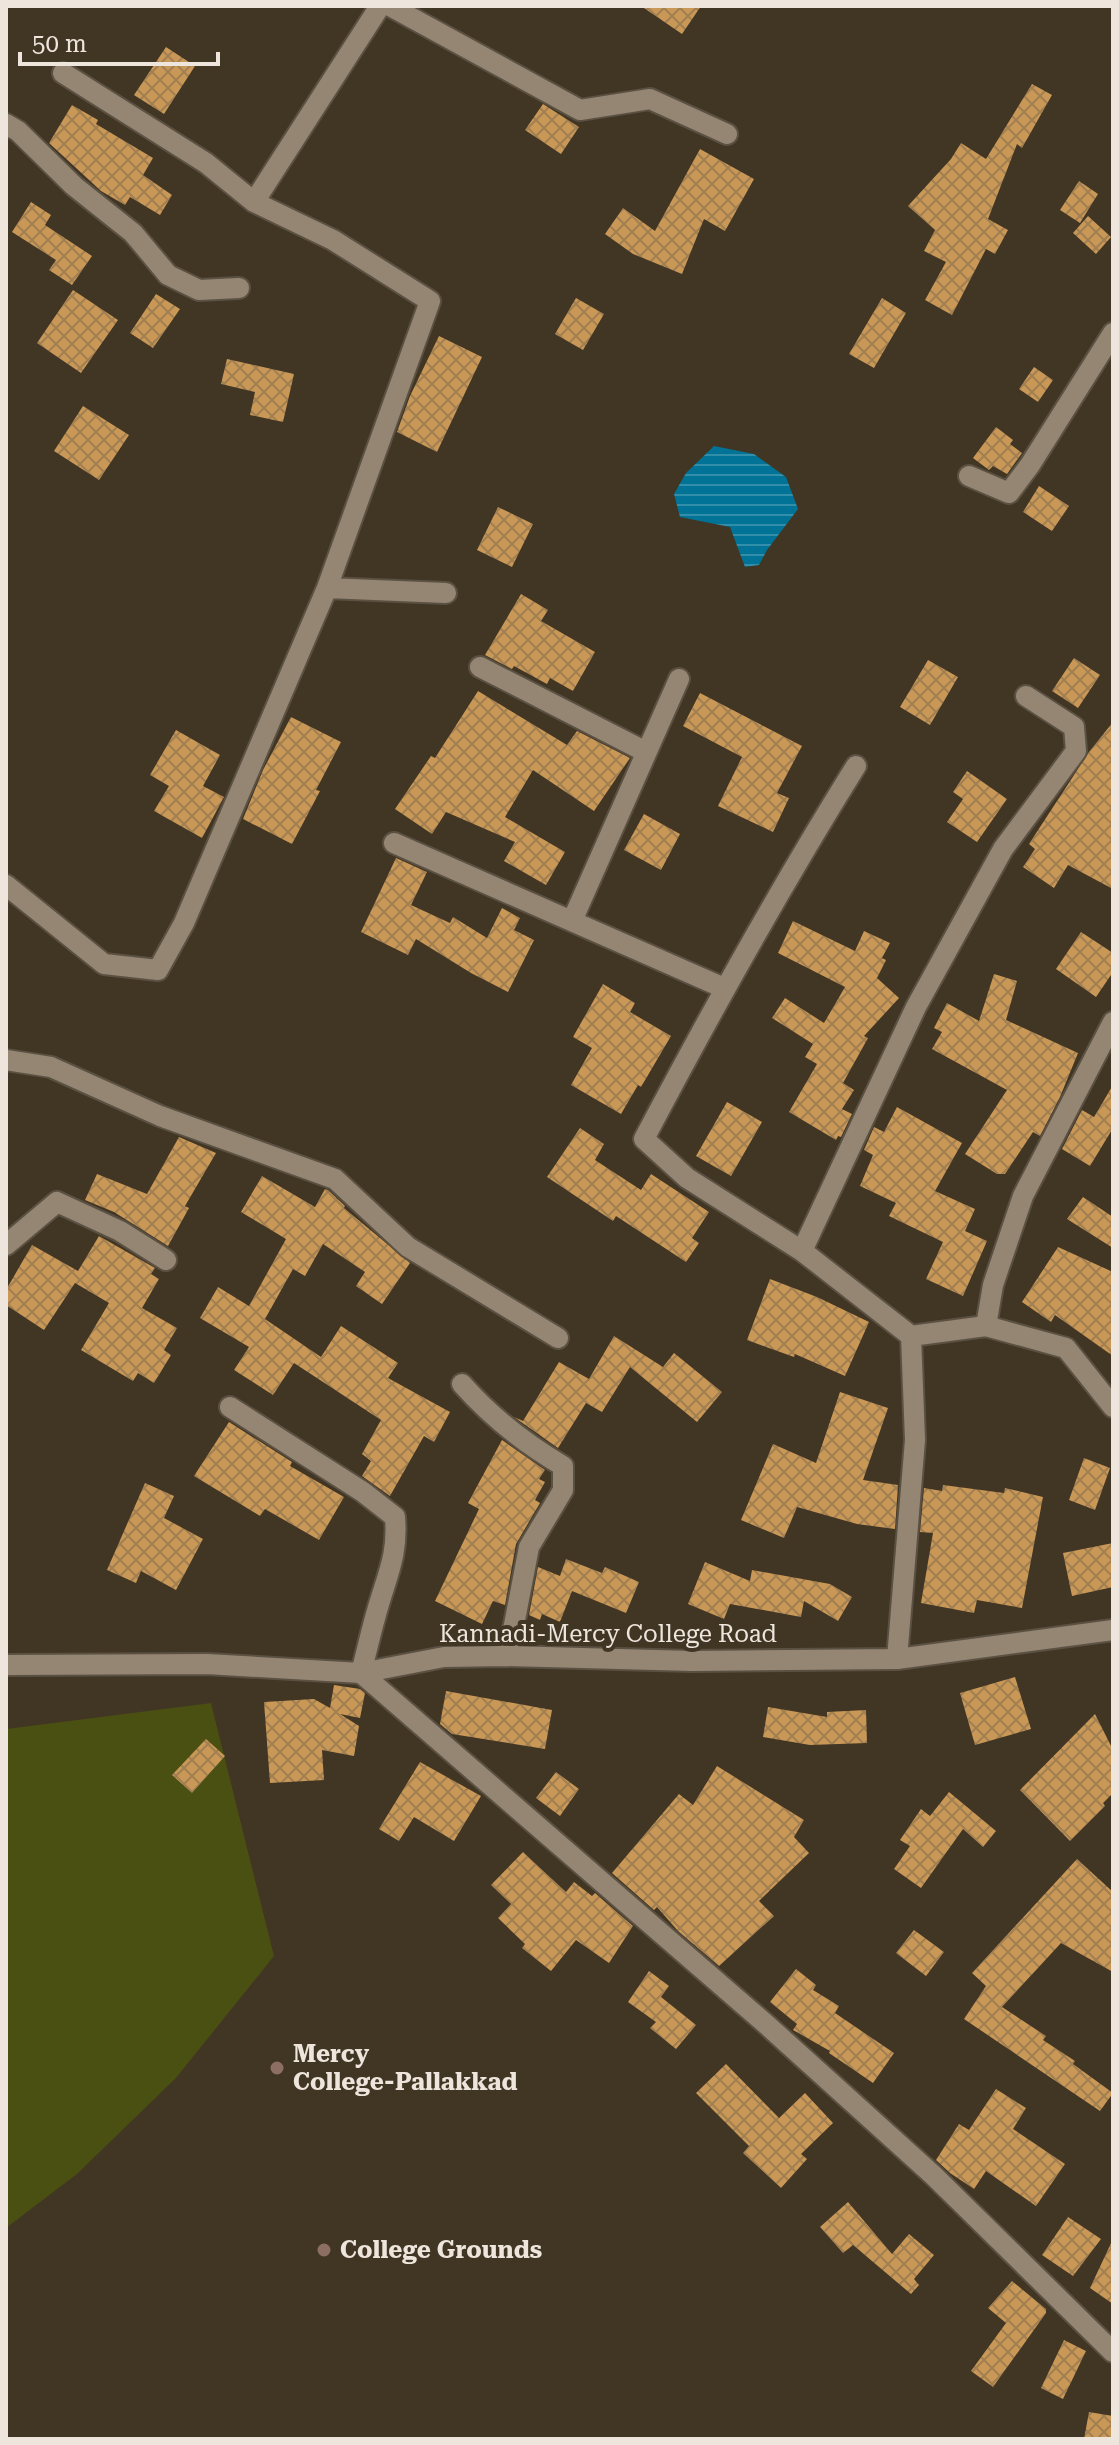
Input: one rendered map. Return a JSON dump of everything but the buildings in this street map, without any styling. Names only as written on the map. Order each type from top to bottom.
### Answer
[{"type":"street","points":[[254,202],[380,6]]},
{"type":"street","points":[[390,6],[580,110],[650,99],[727,134]]},
{"type":"street","points":[[6,885],[104,964],[158,970],[184,923],[327,588],[430,301],[333,240],[254,202],[206,163],[63,73]]},
{"type":"street","points":[[6,124],[18,131],[74,186],[133,233],[168,275],[199,290],[239,288]]},
{"type":"street","points":[[969,476],[1009,493],[1113,333]]},
{"type":"street","points":[[327,588],[446,593]]},
{"type":"street","points":[[480,667],[646,752]]},
{"type":"street","points":[[572,921],[679,679]]},
{"type":"street","points":[[802,1251],[916,1007],[1003,849],[1076,751],[1074,727],[1026,696]]},
{"type":"street","points":[[856,766],[724,988],[644,1139],[687,1178],[802,1251],[911,1336],[986,1326],[1066,1348],[1113,1407]]},
{"type":"street","points":[[394,843],[724,988]]},
{"type":"street","points":[[986,1326],[993,1285],[1023,1196],[1113,1022]]},
{"type":"street","points":[[6,1060],[51,1067],[160,1116],[335,1179],[408,1247],[558,1338]]},
{"type":"street","points":[[6,1245],[57,1202],[120,1231],[166,1260]]},
{"type":"street","points":[[897,1659],[915,1440],[911,1336]]},
{"type":"street","points":[[462,1384],[489,1414],[530,1446],[563,1466],[563,1490],[529,1547],[505,1656]]},
{"type":"street","points":[[230,1407],[363,1492],[395,1517],[397,1539],[393,1563],[378,1605],[361,1673],[791,2047],[933,2175],[1113,2352]]},
{"type":"street","name":"Kannadi-Mercy College Road","points":[[6,1665],[207,1664],[361,1673],[444,1657],[692,1661],[897,1659],[1113,1630]]},
{"type":"green space","points":[[211,1703],[274,1956],[176,2078],[77,2174],[6,2228],[6,1729]]},
{"type":"water","points":[[714,446],[754,454],[786,477],[798,509],[759,565],[745,567],[730,527],[680,517],[674,494],[686,473]]},
{"type":"place","name":"Mercy College-Pallakkad","points":[[277,2068]]},
{"type":"place","name":"College Grounds","points":[[324,2250]]}]
